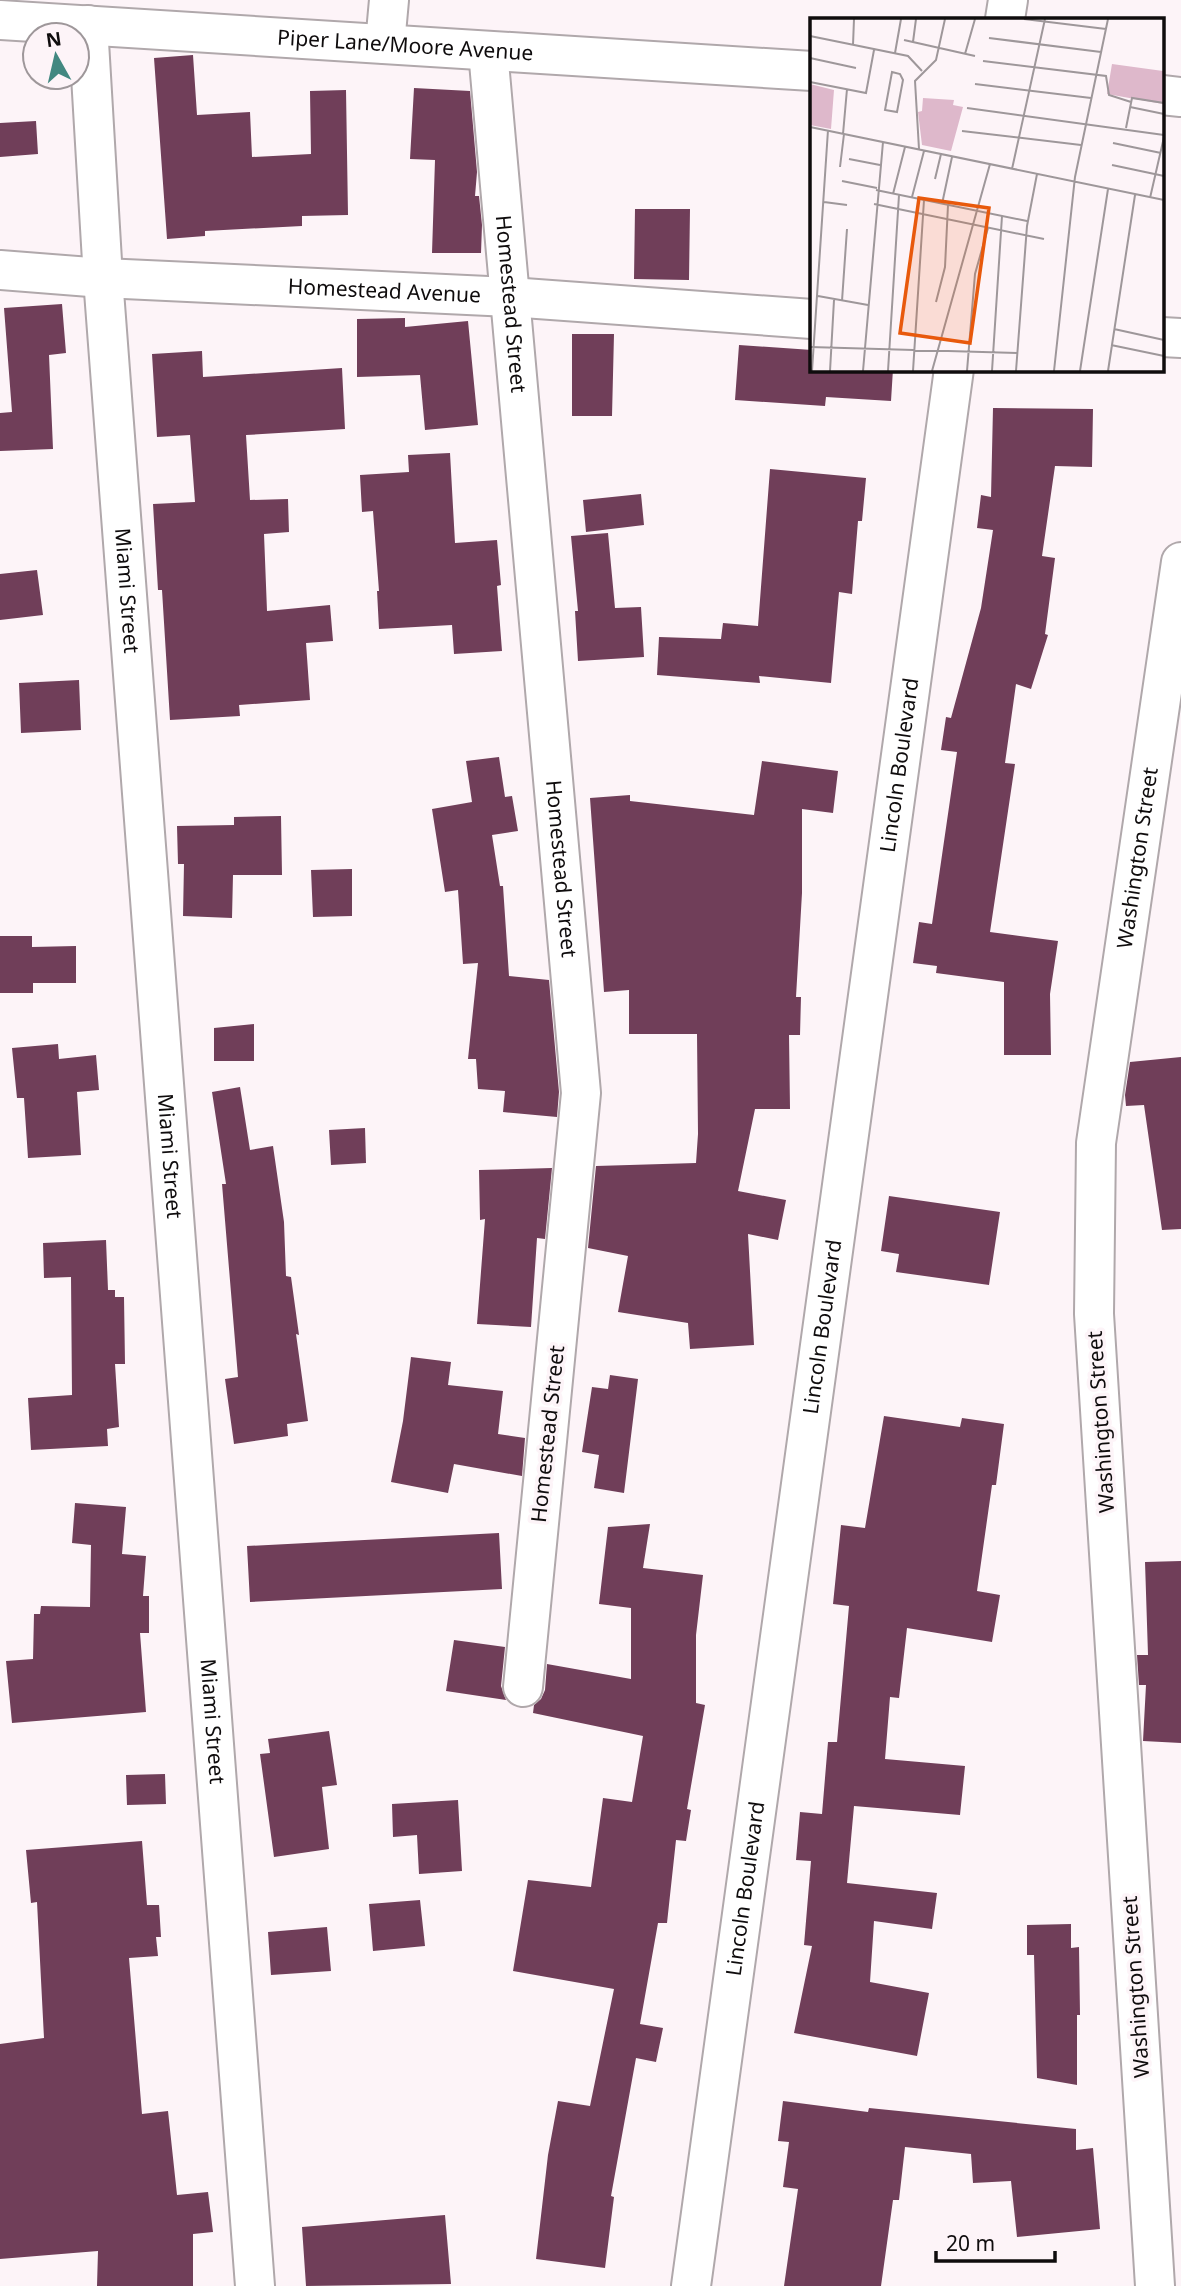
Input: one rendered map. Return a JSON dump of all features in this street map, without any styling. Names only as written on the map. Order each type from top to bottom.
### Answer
[{"type":"street","points":[[385,44],[388,0]]},
{"type":"street","points":[[1005,18],[1008,0]]},
{"type":"street","name":"Piper Lane/Moore Avenue","points":[[0,20],[21,21]]},
{"type":"street","name":"Piper Lane/Moore Avenue","points":[[91,25],[810,71]]},
{"type":"street","name":"Homestead Street","points":[[488,51],[581,1093],[523,1687]]},
{"type":"street","name":"Miami Street","points":[[91,76],[103,278],[255,2286]]},
{"type":"street","name":"Homestead Avenue","points":[[0,270],[103,278],[510,297],[810,319]]},
{"type":"street","name":"Lincoln Boulevard","points":[[691,2286],[954,371]]},
{"type":"street","name":"Washington Street","points":[[1155,2286],[1094,1314],[1096,1143],[1181,562]]},
{"type":"building","points":[[193,55],[197,115],[250,112],[252,157],[311,154],[310,91],[346,90],[348,215],[302,216],[302,226],[205,231],[205,236],[167,239],[154,58]]},
{"type":"building","points":[[414,88],[470,91],[477,172],[475,196],[479,196],[482,225],[481,253],[432,253],[435,160],[410,159]]},
{"type":"building","points":[[36,121],[38,154],[0,157],[0,123]]},
{"type":"building","points":[[635,209],[690,209],[689,280],[634,279]]},
{"type":"building","points":[[62,304],[66,353],[49,355],[53,449],[0,451],[0,413],[12,412],[4,308]]},
{"type":"building","points":[[405,318],[405,327],[468,321],[478,425],[425,430],[420,375],[357,377],[357,319]]},
{"type":"building","points":[[572,334],[614,334],[612,416],[572,416]]},
{"type":"building","points":[[739,345],[810,350],[810,371],[893,371],[891,401],[826,397],[825,406],[735,400]]},
{"type":"building","points":[[202,351],[203,377],[342,368],[345,429],[246,435],[250,500],[288,499],[289,532],[264,534],[267,611],[330,605],[333,641],[306,643],[310,700],[239,705],[240,716],[170,720],[162,590],[158,590],[153,504],[195,502],[190,435],[157,437],[152,354]]},
{"type":"building","points":[[993,408],[1093,409],[1092,467],[1055,466],[1042,556],[1055,558],[1045,634],[1048,635],[1031,689],[1016,684],[1005,763],[1015,764],[990,932],[1058,941],[1050,994],[1051,1055],[1004,1055],[1004,982],[936,973],[937,966],[913,963],[919,922],[932,924],[957,752],[941,750],[946,717],[951,718],[981,608],[993,530],[977,528],[981,495],[991,497]]},
{"type":"building","points":[[450,453],[455,543],[497,540],[502,651],[454,654],[452,625],[379,629],[373,511],[362,512],[360,475],[409,472],[408,455]]},
{"type":"building","points":[[770,469],[866,478],[862,521],[858,521],[852,594],[839,592],[831,683],[759,676],[760,683],[657,675],[659,637],[721,639],[723,623],[758,626]]},
{"type":"building","points":[[641,494],[644,525],[586,532],[583,500]]},
{"type":"building","points":[[608,533],[615,608],[641,607],[644,657],[578,661],[575,611],[578,611],[571,536]]},
{"type":"building","points":[[37,570],[43,615],[0,620],[0,574]]},
{"type":"building","points":[[79,680],[81,730],[21,733],[19,683]]},
{"type":"building","points":[[499,757],[505,797],[512,796],[518,831],[492,835],[500,886],[503,886],[509,976],[549,980],[559,1092],[557,1117],[503,1112],[505,1091],[478,1089],[476,1059],[468,1059],[478,963],[463,964],[458,890],[445,892],[432,809],[472,802],[466,761]]},
{"type":"building","points":[[762,761],[838,771],[833,813],[802,809],[802,893],[796,997],[801,997],[800,1035],[789,1035],[790,1109],[755,1109],[738,1191],[786,1200],[778,1240],[748,1234],[754,1345],[690,1349],[688,1323],[618,1312],[628,1256],[588,1248],[596,1166],[696,1163],[698,1134],[697,1034],[629,1034],[629,990],[604,992],[590,798],[630,795],[630,801],[754,815]]},
{"type":"building","points":[[281,816],[282,875],[233,875],[232,918],[183,916],[184,864],[178,864],[177,826],[234,825],[234,817]]},
{"type":"building","points":[[352,869],[352,916],[313,917],[311,870]]},
{"type":"building","points":[[0,936],[32,936],[32,947],[76,946],[76,983],[33,983],[33,993],[0,993]]},
{"type":"building","points":[[254,1024],[254,1061],[214,1061],[214,1028]]},
{"type":"building","points":[[58,1044],[59,1059],[96,1055],[99,1090],[77,1092],[81,1155],[28,1158],[24,1098],[17,1098],[12,1048]]},
{"type":"building","points":[[1181,1057],[1181,1229],[1162,1230],[1144,1105],[1126,1106],[1125,1095],[1130,1062]]},
{"type":"building","points":[[240,1087],[250,1150],[273,1146],[284,1222],[286,1276],[291,1277],[308,1421],[287,1424],[288,1436],[234,1444],[225,1379],[238,1377],[222,1184],[226,1184],[212,1092]]},
{"type":"building","points":[[365,1128],[366,1163],[331,1165],[329,1130]]},
{"type":"building","points":[[552,1168],[545,1239],[537,1238],[531,1327],[477,1324],[485,1219],[480,1220],[479,1170]]},
{"type":"building","points":[[889,1196],[1000,1212],[989,1285],[896,1272],[899,1254],[881,1251]]},
{"type":"building","points":[[106,1240],[108,1290],[115,1290],[115,1297],[124,1297],[125,1364],[115,1364],[119,1427],[107,1429],[108,1446],[31,1450],[28,1398],[72,1395],[71,1277],[44,1278],[43,1243]]},
{"type":"building","points":[[411,1357],[451,1362],[448,1385],[503,1391],[498,1434],[525,1438],[522,1476],[454,1464],[448,1493],[391,1482],[403,1421]]},
{"type":"building","points":[[610,1375],[638,1379],[624,1493],[594,1488],[599,1455],[582,1452],[592,1387],[608,1389]]},
{"type":"building","points":[[884,1416],[960,1427],[962,1418],[1004,1424],[996,1485],[992,1485],[977,1591],[1000,1595],[992,1642],[907,1628],[899,1698],[890,1697],[885,1759],[965,1766],[960,1815],[854,1806],[847,1883],[937,1893],[932,1929],[874,1921],[870,1982],[929,1993],[917,2056],[794,2033],[812,1946],[804,1945],[811,1861],[796,1860],[800,1812],[822,1814],[828,1742],[837,1742],[849,1606],[833,1604],[841,1525],[865,1528]]},
{"type":"building","points":[[75,1503],[126,1507],[122,1554],[146,1556],[143,1596],[149,1596],[149,1633],[140,1633],[146,1712],[12,1723],[6,1661],[33,1659],[34,1614],[40,1614],[41,1606],[90,1607],[91,1545],[72,1543]]},
{"type":"building","points":[[650,1524],[643,1568],[703,1575],[696,1635],[696,1703],[705,1705],[687,1809],[691,1810],[686,1841],[676,1840],[667,1923],[658,1923],[640,2024],[663,2028],[656,2062],[636,2058],[611,2196],[614,2197],[605,2268],[536,2259],[548,2155],[558,2101],[590,2106],[614,1989],[513,1971],[528,1880],[591,1887],[603,1798],[632,1802],[643,1736],[533,1713],[534,1705],[545,1690],[547,1664],[631,1679],[631,1608],[599,1604],[608,1527]]},
{"type":"building","points":[[499,1533],[502,1589],[250,1602],[247,1546]]},
{"type":"building","points":[[1181,1561],[1181,1743],[1143,1741],[1146,1685],[1139,1685],[1137,1655],[1148,1655],[1145,1562]]},
{"type":"building","points":[[454,1640],[505,1647],[501,1686],[506,1700],[446,1691]]},
{"type":"building","points":[[329,1731],[337,1785],[322,1787],[329,1849],[274,1857],[260,1754],[270,1753],[268,1739]]},
{"type":"building","points":[[165,1774],[166,1804],[127,1805],[126,1775]]},
{"type":"building","points":[[458,1800],[462,1871],[419,1874],[417,1835],[393,1837],[392,1804]]},
{"type":"building","points":[[142,1841],[147,1905],[159,1905],[161,1937],[156,1937],[158,1956],[129,1958],[142,2114],[168,2111],[177,2195],[208,2192],[213,2232],[193,2234],[193,2286],[97,2286],[98,2251],[0,2259],[0,2044],[44,2038],[37,1902],[31,1903],[26,1850]]},
{"type":"building","points":[[420,1900],[425,1946],[373,1951],[369,1904]]},
{"type":"building","points":[[1071,1924],[1071,1948],[1079,1947],[1077,2085],[1037,2078],[1034,1955],[1027,1955],[1027,1925]]},
{"type":"building","points":[[327,1927],[331,1971],[271,1975],[268,1932]]},
{"type":"building","points":[[783,2101],[868,2112],[869,2108],[1076,2129],[1076,2150],[1093,2148],[1100,2229],[1017,2237],[1011,2181],[973,2183],[971,2154],[905,2147],[899,2200],[893,2200],[881,2286],[784,2286],[798,2189],[783,2187],[789,2142],[778,2141]]},
{"type":"building","points":[[445,2215],[451,2284],[306,2286],[302,2227]]}]
